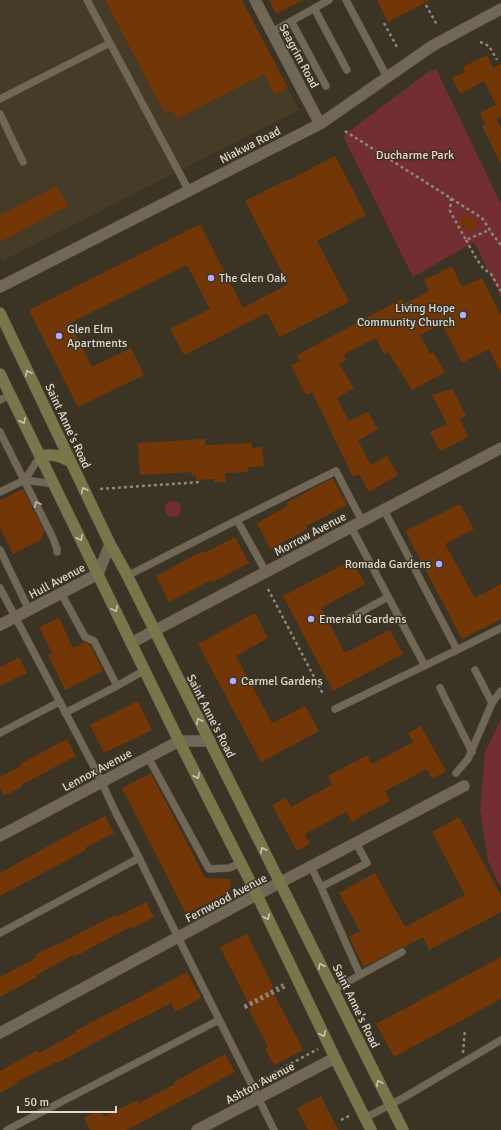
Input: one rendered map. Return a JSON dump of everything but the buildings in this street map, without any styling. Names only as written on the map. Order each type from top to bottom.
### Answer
[{"type":"main road","name":"Saint Anne's Road","points":[[0,313],[69,461],[403,1130]]},
{"type":"main road","points":[[0,374],[371,1130]]},
{"type":"main road","points":[[40,456],[52,454],[69,461]]},
{"type":"street","name":"Seagrim Road","points":[[255,0],[320,124]]},
{"type":"street","name":"Niakwa Road","points":[[0,287],[320,124],[432,46],[501,9]]},
{"type":"street","name":"Morrow Avenue","points":[[131,643],[501,448]]},
{"type":"street","name":"Hull Avenue","points":[[0,625],[98,574],[110,544]]},
{"type":"street","name":"Lennox Avenue","points":[[0,836],[179,741],[210,741]]},
{"type":"street","name":"Fernwood Avenue","points":[[0,1033],[464,786]]},
{"type":"street","name":"Ashton Avenue","points":[[197,1130],[335,1058]]},
{"type":"lane","points":[[87,0],[189,191]]},
{"type":"lane","points":[[272,32],[329,0]]},
{"type":"lane","points":[[346,0],[387,77]]},
{"type":"lane","points":[[314,8],[347,70]]},
{"type":"lane","points":[[292,21],[326,86]]},
{"type":"lane","points":[[0,99],[110,43]]},
{"type":"lane","points":[[0,114],[23,162]]},
{"type":"lane","points":[[0,400],[10,395]]},
{"type":"lane","points":[[0,432],[53,538],[57,552]]},
{"type":"lane","points":[[0,492],[25,480],[40,456]]},
{"type":"lane","points":[[127,576],[336,471],[362,521]]},
{"type":"lane","points":[[25,480],[54,484]]},
{"type":"lane","points":[[384,510],[457,650]]},
{"type":"lane","points":[[237,520],[266,572]]},
{"type":"lane","points":[[351,527],[424,666]]},
{"type":"lane","points":[[0,550],[29,610]]},
{"type":"lane","points":[[0,588],[14,618],[102,782],[107,795],[274,1130]]},
{"type":"lane","points":[[61,593],[85,637],[94,641],[117,686]]},
{"type":"lane","points":[[350,618],[388,597]]},
{"type":"lane","points":[[335,709],[501,628]]},
{"type":"lane","points":[[65,713],[144,670]]},
{"type":"lane","points":[[475,670],[492,703]]},
{"type":"lane","points":[[440,688],[472,752]]},
{"type":"lane","points":[[456,773],[472,752],[492,703],[501,691]]},
{"type":"lane","points":[[0,733],[59,702]]},
{"type":"lane","points":[[148,757],[209,869],[229,868],[241,863]]},
{"type":"lane","points":[[321,887],[367,863],[356,843]]},
{"type":"lane","points":[[0,933],[139,858]]},
{"type":"lane","points":[[311,867],[360,975]]},
{"type":"lane","points":[[333,990],[402,952]]},
{"type":"lane","points":[[7,1130],[219,1020]]},
{"type":"lane","points":[[365,1118],[501,1040]]},
{"type":"path","points":[[426,5],[437,25]]},
{"type":"path","points":[[384,23],[398,49]]},
{"type":"path","points":[[480,42],[489,46],[497,60]]},
{"type":"path","points":[[345,131],[482,218],[501,245]]},
{"type":"path","points":[[451,198],[450,211],[482,268],[491,274],[501,291]]},
{"type":"path","points":[[466,240],[489,230]]},
{"type":"path","points":[[100,489],[200,482]]},
{"type":"path","points":[[268,589],[323,694]]},
{"type":"path","points":[[244,1007],[286,985]]},
{"type":"path","points":[[252,1085],[318,1049]]},
{"type":"path","points":[[341,1120],[351,1115]]},
{"type":"shaded area","points":[[0,0],[242,0],[299,110],[2,261],[0,256]]},
{"type":"green space","name":"Ducharme Park","points":[[436,69],[501,204],[501,297],[474,242],[413,277],[343,136],[428,72]]},
{"type":"green space","points":[[173,501],[179,503],[181,509],[179,515],[173,517],[167,515],[165,509],[167,503]]},
{"type":"green space","points":[[501,719],[501,888],[488,861],[480,809],[485,752]]},
{"type":"place","name":"The Glen Oak","points":[[211,278]]},
{"type":"place","name":"Living Hope Community Church","points":[[463,315]]},
{"type":"place","name":"Glen Elm Apartments","points":[[59,336]]},
{"type":"place","name":"Romada Gardens","points":[[439,564]]},
{"type":"place","name":"Emerald Gardens","points":[[311,619]]},
{"type":"place","name":"Carmel Gardens","points":[[233,681]]}]
